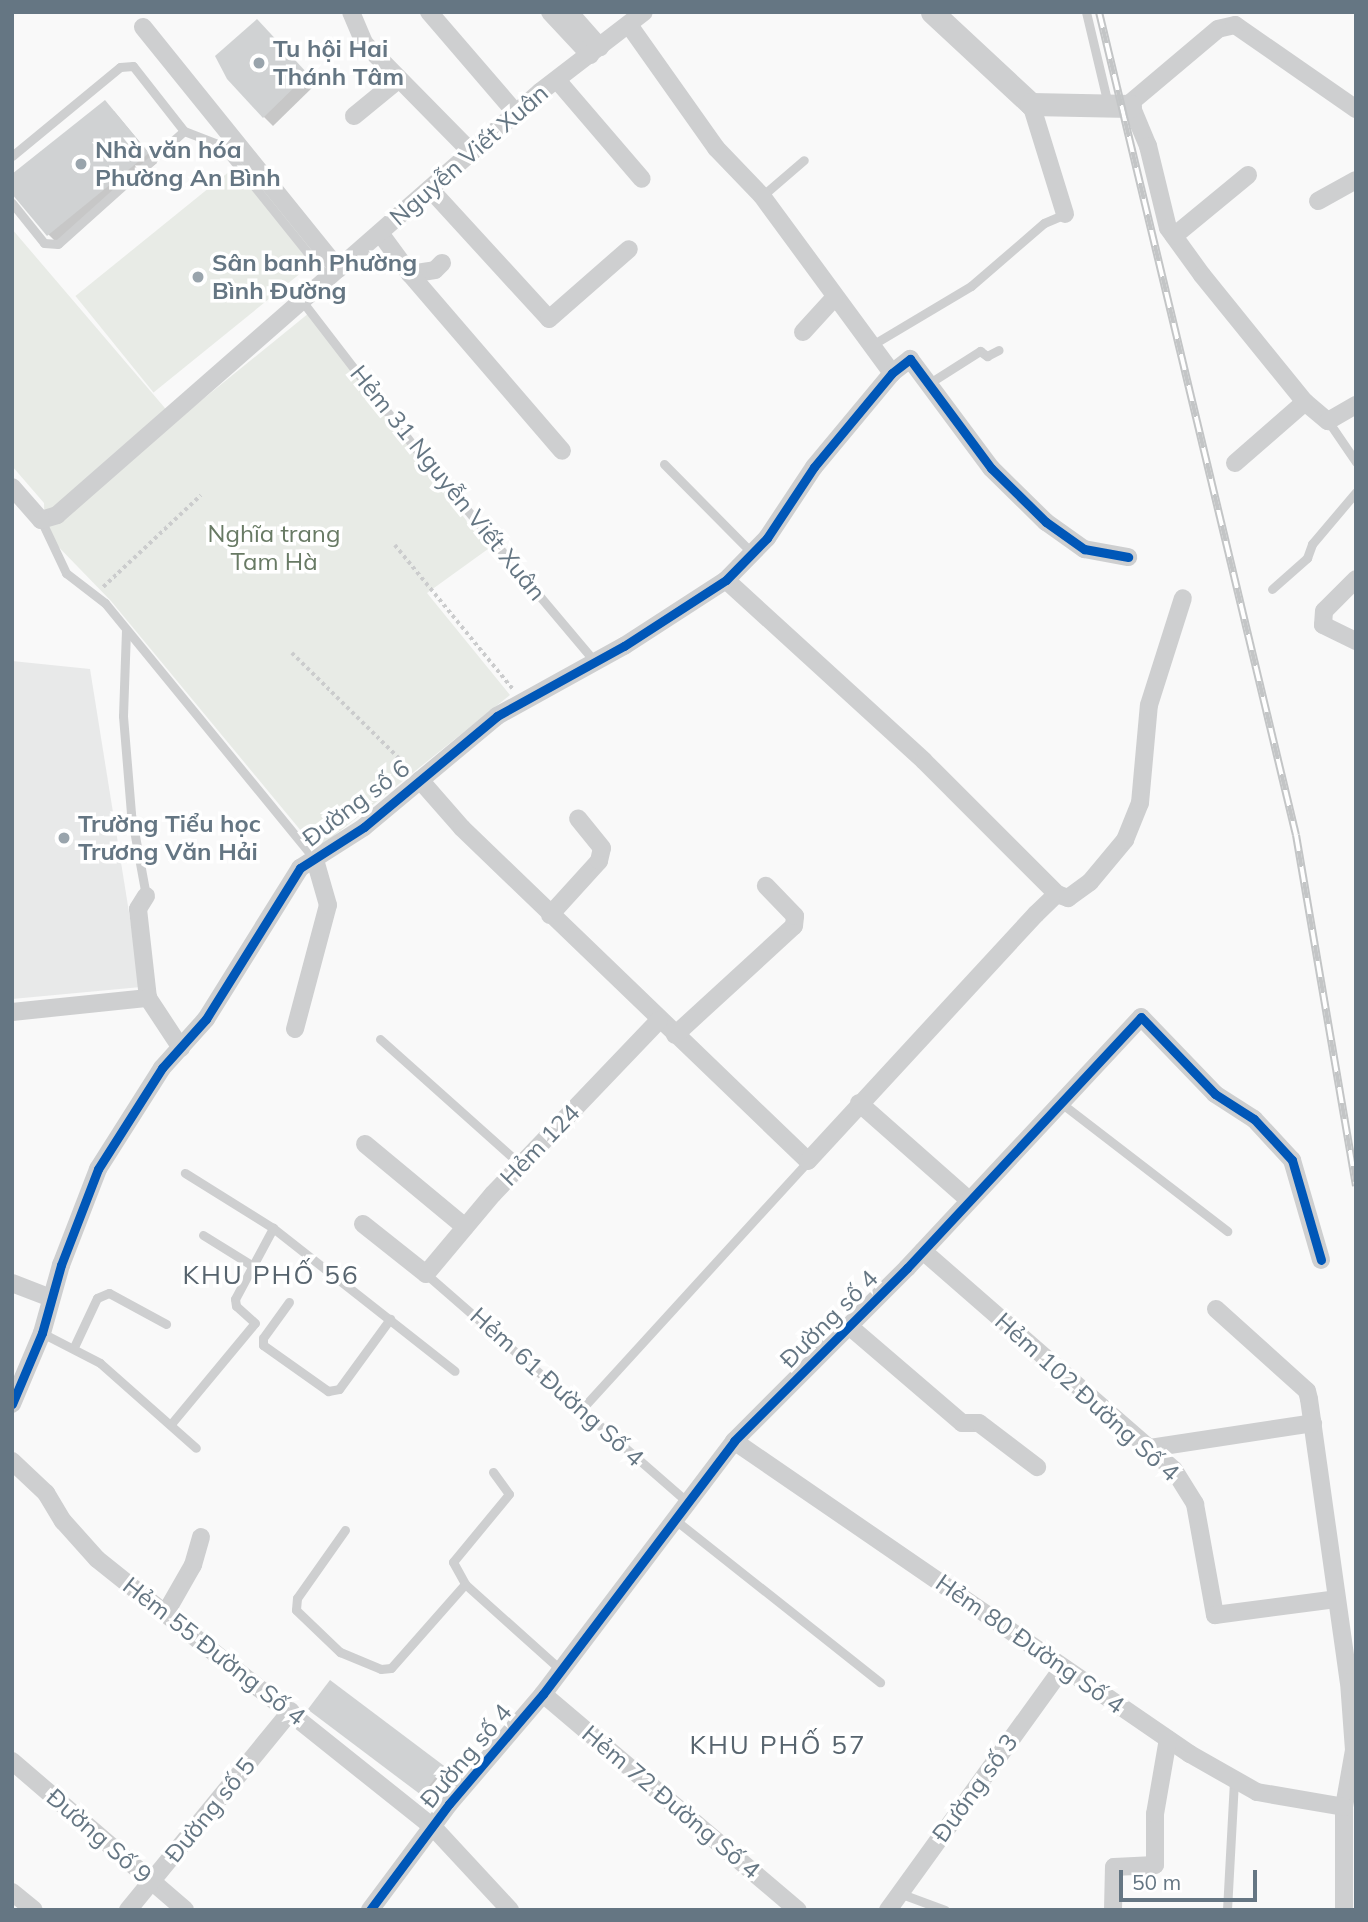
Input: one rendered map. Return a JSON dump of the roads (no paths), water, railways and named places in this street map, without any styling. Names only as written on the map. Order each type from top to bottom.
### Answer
[{"type":"street","points":[[429,12],[516,113]]},
{"type":"street","points":[[550,12],[595,51]]},
{"type":"street","points":[[569,12],[595,51]]},
{"type":"street","name":"Nguyễn Viết Xuân","points":[[41,520],[57,515],[516,113],[556,79],[645,12]]},
{"type":"street","points":[[932,12],[1036,104],[1065,214]]},
{"type":"street","points":[[1218,29],[1228,12]]},
{"type":"street","points":[[354,13],[364,43],[471,152]]},
{"type":"street","points":[[629,25],[716,148],[762,197],[892,373],[910,359],[991,468],[1046,522],[1084,549],[1128,557]]},
{"type":"street","points":[[1036,104],[1114,105],[1218,29],[1235,25],[1356,109]]},
{"type":"street","points":[[143,27],[333,274]]},
{"type":"street","points":[[354,116],[399,79]]},
{"type":"street","points":[[556,79],[642,179]]},
{"type":"street","points":[[1114,105],[1149,146],[1174,236],[1305,401],[1328,421],[1356,405]]},
{"type":"street","points":[[1174,236],[1248,175]]},
{"type":"street","points":[[1318,201],[1356,180]]},
{"type":"street","points":[[430,189],[549,319],[629,249]]},
{"type":"street","points":[[380,233],[410,274],[562,451]]},
{"type":"street","points":[[410,274],[436,270],[442,263]]},
{"type":"street","points":[[803,332],[834,298]]},
{"type":"street","name":"Đường số 6","points":[[12,1404],[42,1333],[51,1298],[98,1169],[128,1117],[206,1018],[300,868],[315,860],[421,780],[467,738],[523,701],[596,663],[726,580],[752,553],[814,467],[892,373]]},
{"type":"street","points":[[1235,463],[1305,401]]},
{"type":"street","points":[[12,487],[41,520]]},
{"type":"street","points":[[1356,579],[1324,611],[1323,625],[1356,641]]},
{"type":"street","points":[[726,580],[924,761],[1057,894],[1068,898],[1090,882],[1125,841],[1140,803],[1149,705],[1183,598]]},
{"type":"street","points":[[421,780],[462,828],[550,915],[808,1161],[859,1103],[1057,894]]},
{"type":"street","points":[[550,915],[599,861],[602,848],[578,818]]},
{"type":"street","points":[[295,1028],[328,905],[315,860]]},
{"type":"street","points":[[675,1035],[794,926],[795,916],[766,886]]},
{"type":"street","points":[[146,896],[138,909],[148,998],[181,1048]]},
{"type":"street","points":[[12,1012],[148,998]]},
{"type":"street","name":"Đường số 4","points":[[370,1910],[433,1827],[543,1694],[734,1441],[923,1251],[968,1199],[1141,1017],[1215,1094],[1254,1119],[1292,1160],[1321,1260]]},
{"type":"street","name":"Hẻm 124","points":[[426,1273],[521,1165],[659,1020]]},
{"type":"street","points":[[859,1103],[968,1199]]},
{"type":"street","points":[[365,1144],[465,1227]]},
{"type":"street","points":[[363,1224],[426,1273]]},
{"type":"street","name":"Hẻm 102 Đường Số 4","points":[[923,1251],[1174,1470],[1195,1504],[1215,1615],[1336,1599]]},
{"type":"street","points":[[12,1283],[51,1298]]},
{"type":"street","points":[[1216,1309],[1307,1391],[1349,1682],[1354,1750],[1344,1807],[1344,1910]]},
{"type":"street","points":[[849,1326],[962,1423],[979,1423],[1037,1467]]},
{"type":"street","points":[[1150,1448],[1313,1423]]},
{"type":"street","name":"Hẻm 80 Đường Số 4","points":[[734,1441],[1168,1739],[1234,1779],[1257,1792],[1344,1807]]},
{"type":"street","name":"Hẻm 55 Đường Số 4","points":[[12,1461],[46,1493],[63,1521],[97,1559],[291,1711],[433,1827],[510,1910]]},
{"type":"street","points":[[166,1614],[193,1565],[201,1537]]},
{"type":"street","name":"Đường số 3","points":[[888,1910],[1063,1667]]},
{"type":"street","name":"Hẻm 72 Đường Số 4","points":[[543,1694],[798,1910]]},
{"type":"street","name":"Đường số 5","points":[[128,1910],[291,1711]]},
{"type":"street","points":[[1113,1910],[1114,1867],[1155,1866],[1155,1814],[1168,1739]]},
{"type":"street","name":"Đường Số 9","points":[[12,1761],[185,1910]]},
{"type":"street","points":[[12,1892],[34,1910]]},
{"type":"lane","points":[[1086,12],[1114,105]]},
{"type":"lane","points":[[12,156],[120,67],[132,66],[184,131],[221,145],[333,274]]},
{"type":"lane","points":[[12,202],[44,243],[58,244],[184,131]]},
{"type":"lane","points":[[762,197],[804,160]]},
{"type":"lane","points":[[872,345],[971,286],[1044,223],[1065,214]]},
{"type":"lane","name":"Hẻm 31 Nguyễn Viết Xuân","points":[[302,301],[420,454],[596,663]]},
{"type":"lane","points":[[928,384],[980,351],[987,356],[999,350]]},
{"type":"lane","points":[[1328,421],[1356,462]]},
{"type":"lane","points":[[664,464],[752,553]]},
{"type":"lane","points":[[1272,589],[1307,558],[1312,544],[1356,492]]},
{"type":"lane","points":[[41,520],[66,573],[95,595],[126,629],[315,860]]},
{"type":"lane","points":[[126,629],[124,728],[131,814],[146,896]]},
{"type":"lane","points":[[380,1039],[521,1165]]},
{"type":"lane","points":[[1061,1103],[1227,1231]]},
{"type":"lane","points":[[579,1412],[808,1161]]},
{"type":"lane","points":[[185,1173],[273,1228],[455,1371]]},
{"type":"lane","points":[[171,1424],[255,1323],[234,1303],[273,1228]]},
{"type":"lane","points":[[203,1235],[253,1266]]},
{"type":"lane","name":"Hẻm 61 Đường Số 4","points":[[426,1273],[579,1412],[687,1502]]},
{"type":"lane","points":[[74,1348],[96,1298],[109,1293],[166,1324]]},
{"type":"lane","points":[[289,1302],[263,1338],[263,1345],[328,1391],[339,1389],[390,1319]]},
{"type":"lane","points":[[42,1333],[100,1363],[196,1448]]},
{"type":"lane","points":[[493,1472],[509,1494],[453,1562],[465,1584],[561,1670]]},
{"type":"lane","points":[[674,1519],[880,1682]]},
{"type":"lane","points":[[345,1530],[297,1598],[296,1610],[340,1652],[381,1669],[391,1668],[465,1584]]},
{"type":"lane","points":[[1227,1910],[1234,1779]]},
{"type":"lane","points":[[899,1893],[945,1910]]},
{"type":"railway","points":[[1099,12],[1296,835],[1356,1186]]},
{"type":"place","name":"Tu hội Hai Thánh Tâm","points":[[259,63]]},
{"type":"place","name":"Nhà văn hóa Phường An Bình","points":[[81,164]]},
{"type":"place","name":"Sân banh Phường Bình Đường","points":[[198,277]]},
{"type":"place","name":"Trường Tiểu học Trương Văn Hải","points":[[64,838]]},
{"type":"district","name":"KHU PHỐ 56","points":[[271,1275]]},
{"type":"district","name":"KHU PHỐ 57","points":[[778,1745]]},
{"type":"park label","name":"Nghĩa trang Tam Hà","points":[[274,548]]}]
